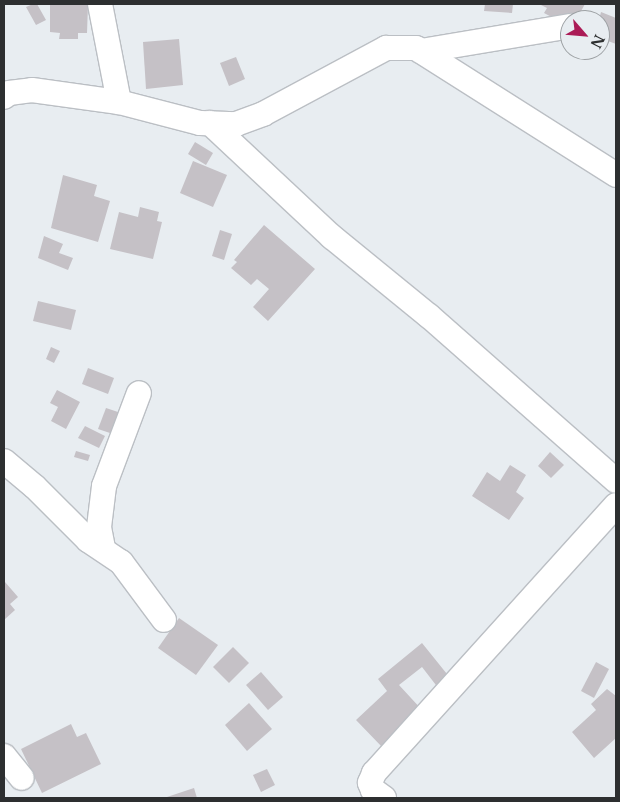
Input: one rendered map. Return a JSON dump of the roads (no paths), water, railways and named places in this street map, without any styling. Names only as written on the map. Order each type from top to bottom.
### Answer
[{"type":"street","points":[[100,4],[119,102]]},
{"type":"street","points":[[4,96],[9,93],[32,90],[119,102],[210,123],[236,124],[263,114],[386,48],[421,51],[560,28]]},
{"type":"street","points":[[421,51],[490,98],[616,175]]},
{"type":"street","points":[[210,123],[332,238],[429,316],[616,481]]},
{"type":"street","points":[[103,548],[99,527],[104,486],[139,393]]},
{"type":"street","points":[[4,461],[35,487],[88,540],[103,548],[121,562],[164,620]]},
{"type":"street","points":[[384,798],[373,790],[370,783],[374,773],[616,505]]},
{"type":"street","points":[[4,756],[22,778]]}]
